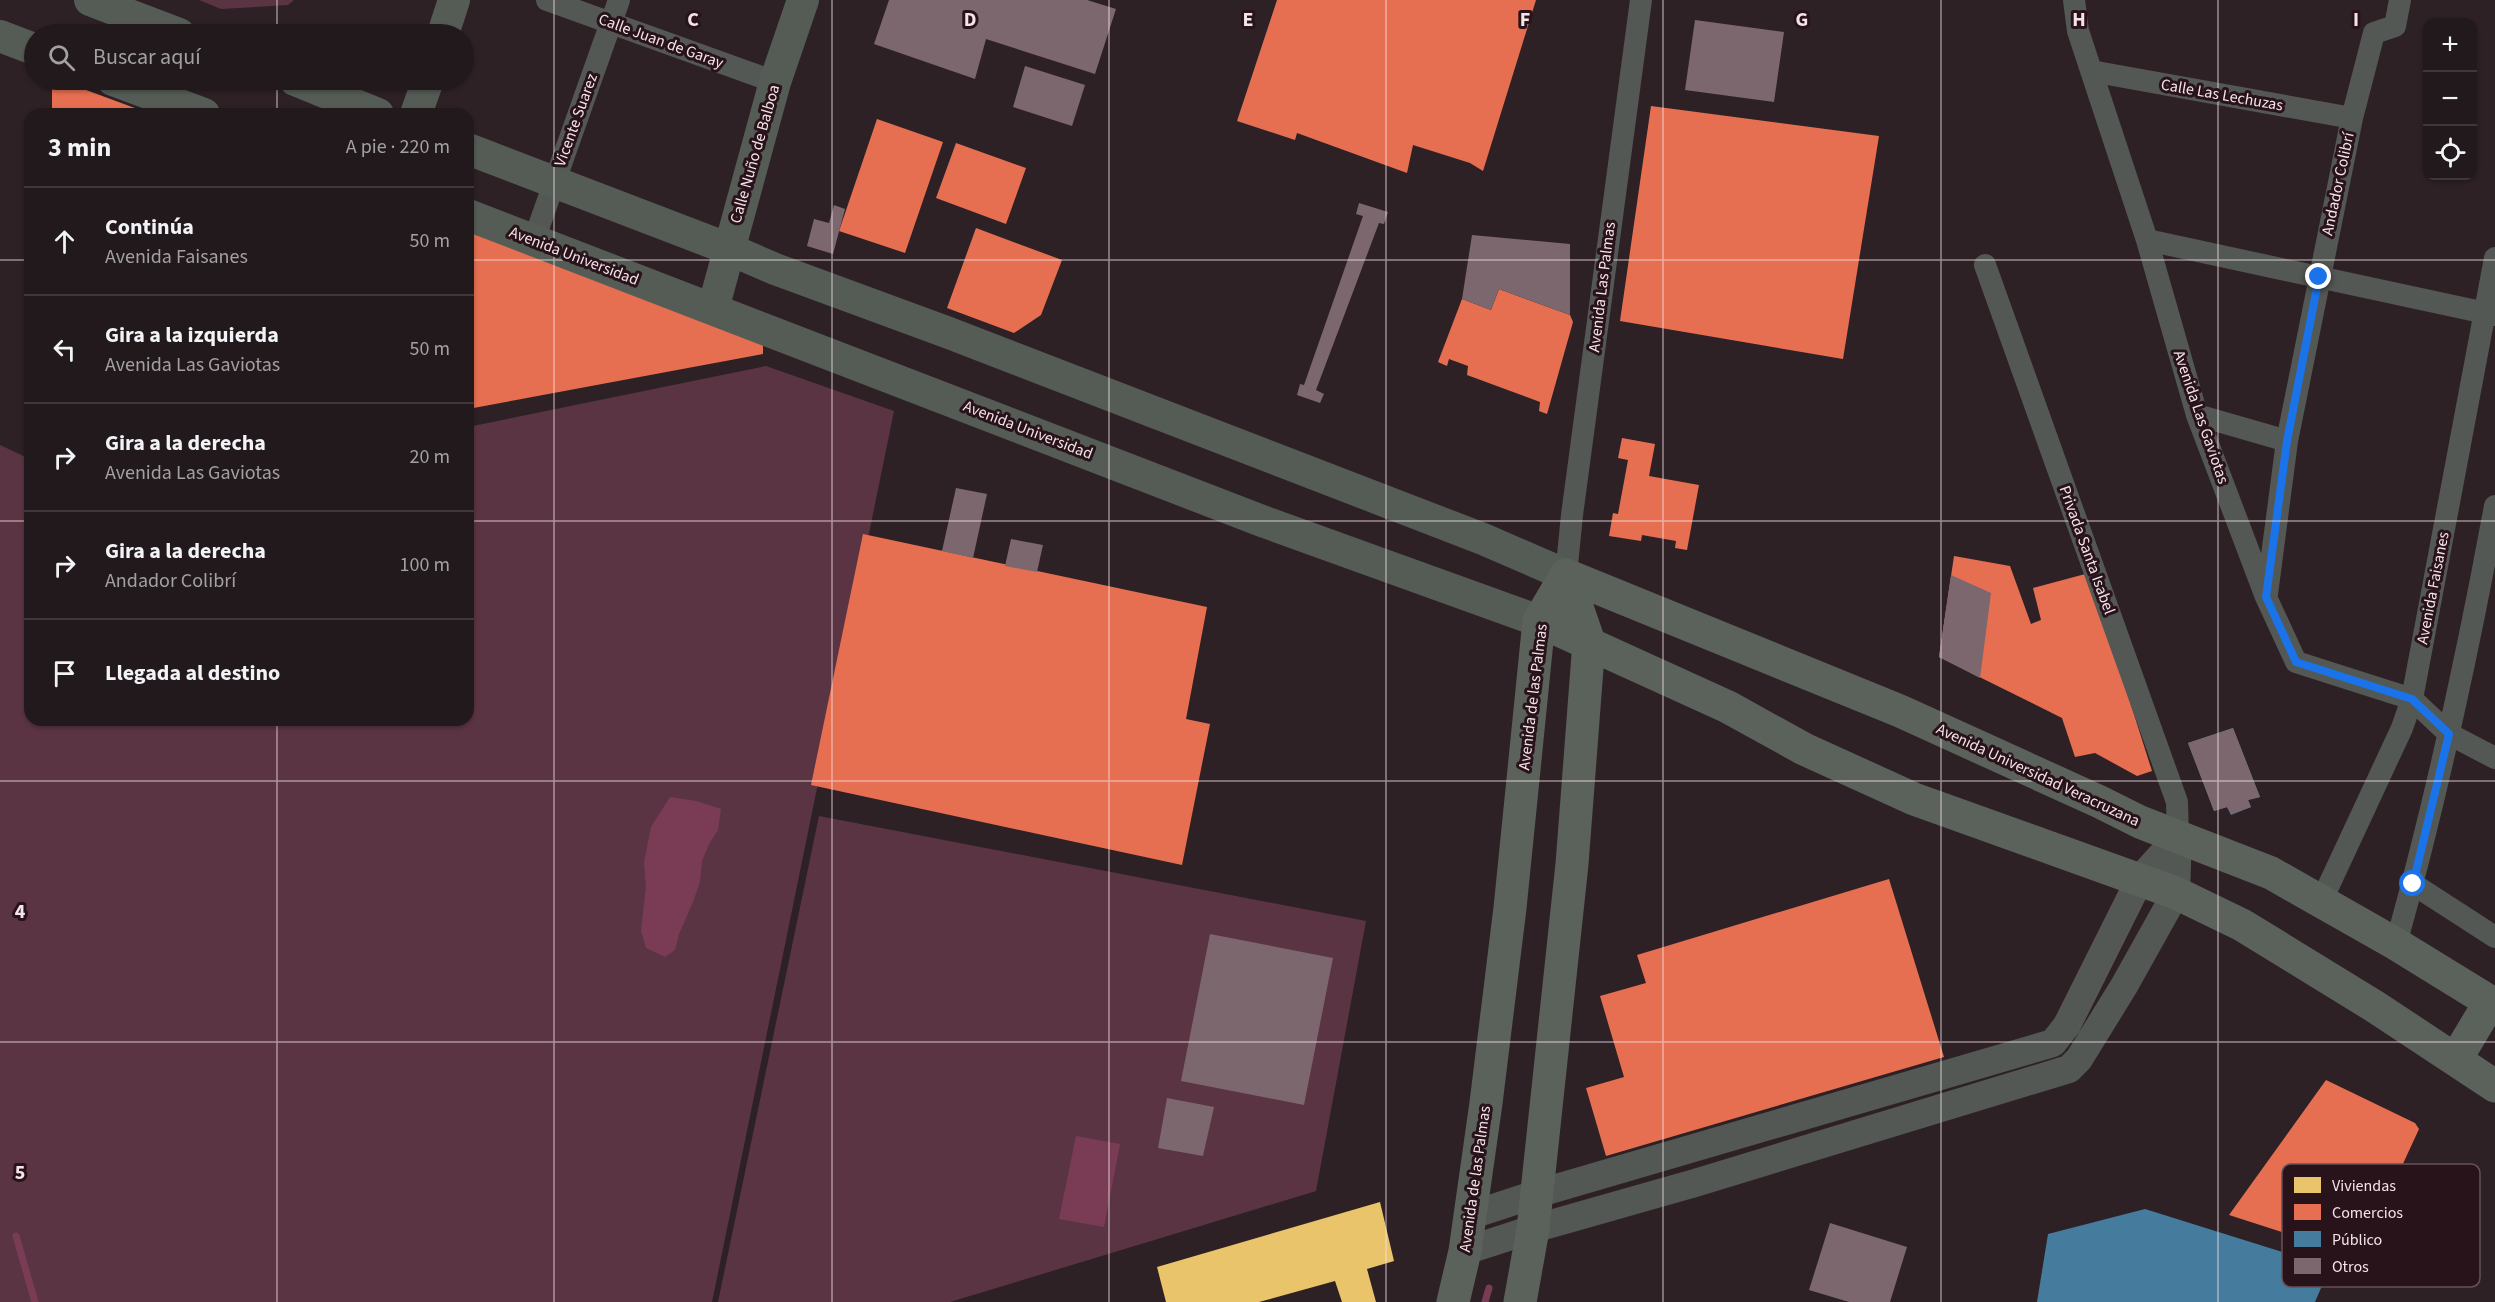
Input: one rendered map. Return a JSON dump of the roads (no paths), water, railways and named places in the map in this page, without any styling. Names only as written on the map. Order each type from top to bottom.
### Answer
[{"type":"main road","points":[[90,0],[153,24]]},
{"type":"main road","points":[[446,24],[454,0]]},
{"type":"main road","name":"Calle Nuño de Balboa","points":[[712,309],[776,82],[803,0]]},
{"type":"main road","points":[[0,36],[24,45]]},
{"type":"main road","points":[[140,90],[188,108]]},
{"type":"main road","points":[[319,90],[363,108]]},
{"type":"main road","points":[[418,108],[424,90]]},
{"type":"main road","points":[[474,151],[554,180],[775,269],[960,337],[1483,539],[1566,575],[1589,642],[1572,864],[1533,1229],[1520,1302]]},
{"type":"main road","name":"Avenida Universidad","points":[[474,217],[1262,521],[1539,621],[1589,642]]},
{"type":"main road","name":"Avenida de las Palmas","points":[[1453,1302],[1465,1251],[1486,1103],[1510,908],[1539,621],[1566,575]]},
{"type":"main road","name":"Avenida Universidad Veracruzana","points":[[1566,575],[1900,711],[2140,822],[2271,873],[2396,944],[2493,1004]]},
{"type":"main road","points":[[1589,642],[1728,707],[1804,749],[1914,799],[2140,879],[2176,893],[2242,925],[2456,1059],[2495,1086]]},
{"type":"main road","points":[[2456,1059],[2493,1004]]},
{"type":"street","name":"Calle Juan de Garay","points":[[547,0],[776,82]]},
{"type":"street","name":"Vicente Suarez","points":[[534,240],[619,0]]},
{"type":"street","name":"Avenida Las Palmas","points":[[1566,575],[1572,515],[1641,0]]},
{"type":"street","name":"Avenida Las Gaviotas","points":[[2073,0],[2078,31],[2147,240],[2197,415],[2266,597],[2296,662],[2412,699],[2449,734],[2495,758]]},
{"type":"street","name":"Andador Colibrí","points":[[2266,597],[2287,441],[2352,118],[2374,33],[2395,26],[2400,0]]},
{"type":"street","name":"Calle Las Lechuzas","points":[[2091,71],[2352,118]]},
{"type":"street","points":[[2147,240],[2490,314]]},
{"type":"street","name":"Avenida Faisanes","points":[[2321,902],[2402,728],[2412,699],[2490,314],[2495,258]]},
{"type":"street","name":"Privada Santa Isabel","points":[[1985,265],[2177,802],[2178,837]]},
{"type":"street","points":[[2197,415],[2287,441]]},
{"type":"street","points":[[2396,944],[2413,884],[2449,734],[2471,636],[2495,506]]},
{"type":"street","points":[[1469,1216],[1536,1194],[2053,1043],[2060,1037],[2140,879],[2178,837]]},
{"type":"street","points":[[1465,1251],[1533,1229],[1695,1184],[2069,1069],[2074,1065],[2124,986],[2176,893],[2178,837]]},
{"type":"street","points":[[2413,884],[2495,937]]},
{"type":"street","points":[[1977,1065],[1984,1095]]},
{"type":"street","points":[[1750,1132],[1761,1162]]},
{"type":"waterway","points":[[16,1236],[35,1302]]},
{"type":"waterway","points":[[1485,1302],[1489,1288]]}]
